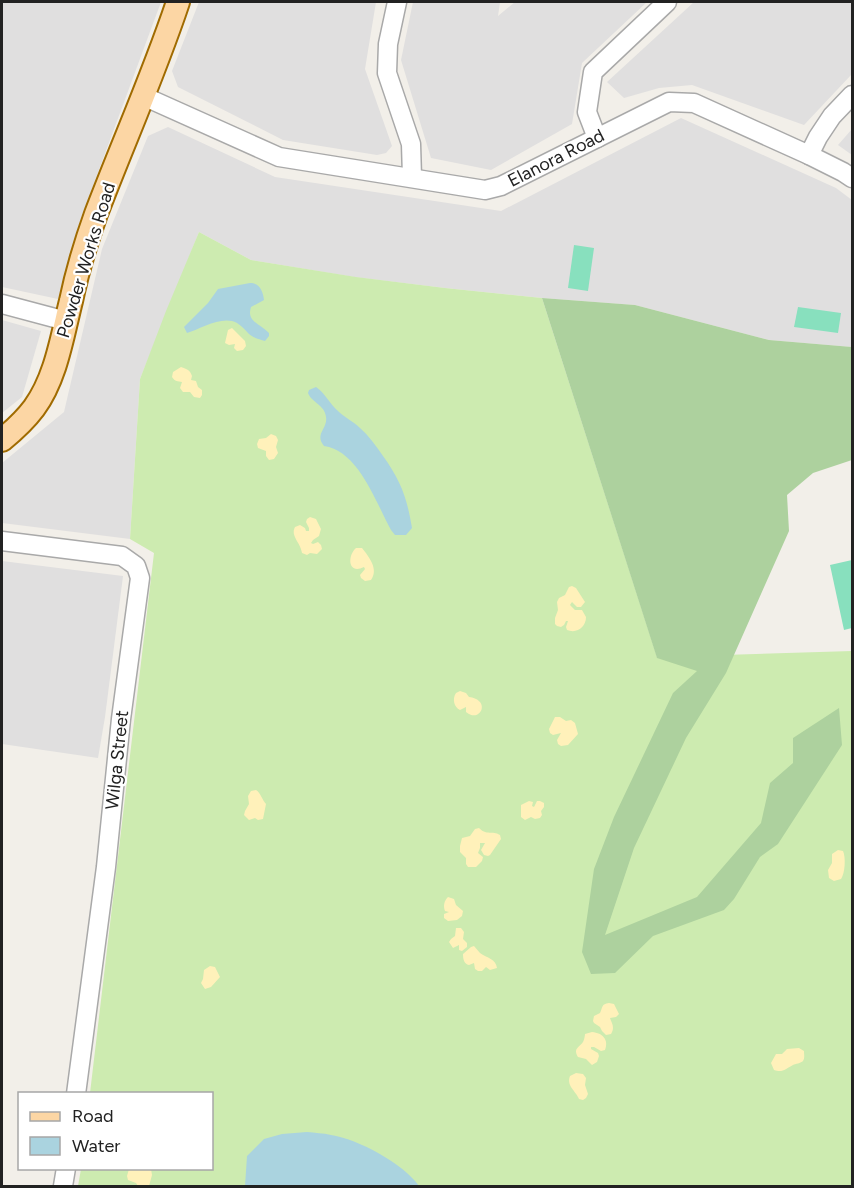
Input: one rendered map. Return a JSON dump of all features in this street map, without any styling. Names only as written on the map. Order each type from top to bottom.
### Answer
[{"type":"main road","name":"Powder Works Road","points":[[2,440],[34,408],[56,361],[95,216],[144,96],[178,2]]},
{"type":"street","points":[[397,2],[388,44],[387,73],[411,144],[412,177]]},
{"type":"street","points":[[597,138],[587,112],[593,72],[667,2]]},
{"type":"street","points":[[809,155],[832,116],[852,95]]},
{"type":"street","name":"Elanora Road","points":[[144,96],[279,157],[485,190],[501,186],[669,102],[694,103],[809,155],[852,178]]},
{"type":"street","points":[[2,304],[66,321]]},
{"type":"street","name":"Wilga Street","points":[[2,541],[122,556],[136,566],[140,578],[121,719],[106,867],[76,1092]]},
{"type":"street","points":[[63,1186],[66,1170]]},
{"type":"shaded area","points":[[2,2],[161,2],[80,221],[58,299],[2,287]]},
{"type":"shaded area","points":[[199,2],[376,2],[365,69],[392,146],[386,153],[377,155],[283,140],[178,87],[172,71]]},
{"type":"shaded area","points":[[413,2],[500,2],[498,16],[515,2],[647,2],[582,63],[572,124],[491,170],[431,158],[401,60]]},
{"type":"shaded area","points":[[694,2],[852,2],[852,74],[804,125],[692,85],[659,88],[624,98],[607,82]]},
{"type":"shaded area","points":[[681,118],[836,188],[852,200],[852,347],[769,340],[635,305],[445,288],[354,277],[251,260],[199,232],[140,379],[130,539],[2,523],[2,463],[64,412],[102,249],[148,136],[168,127],[275,177],[501,211]]},
{"type":"shaded area","points":[[852,129],[852,155],[838,145]]},
{"type":"shaded area","points":[[2,320],[41,331],[22,397],[2,413]]},
{"type":"shaded area","points":[[2,561],[123,576],[98,758],[2,744]]},
{"type":"green space","points":[[199,232],[251,260],[356,277],[542,298],[657,657],[852,651],[852,1186],[78,1186],[81,1170],[213,1170],[213,1092],[90,1092],[154,553],[130,539],[140,379]]},
{"type":"green space","points":[[574,245],[594,248],[588,291],[568,288]]},
{"type":"green space","points":[[542,298],[635,305],[769,340],[852,347],[852,460],[813,473],[787,495],[789,531],[726,673],[686,738],[634,848],[605,935],[697,897],[761,823],[770,783],[793,763],[793,738],[839,708],[842,745],[778,844],[760,857],[734,899],[724,910],[653,936],[615,973],[591,974],[582,952],[594,869],[614,817],[673,693],[697,671],[657,658]]},
{"type":"green space","points":[[798,307],[841,313],[838,333],[794,327]]},
{"type":"green space","points":[[852,560],[852,628],[844,630],[830,565]]},
{"type":"sand","points":[[232,328],[245,341],[246,346],[243,350],[237,351],[234,348],[235,344],[225,343],[228,330]]},
{"type":"sand","points":[[181,367],[189,371],[192,376],[191,380],[196,381],[202,390],[200,398],[194,397],[190,392],[183,392],[180,388],[182,382],[175,381],[172,377],[173,372]]},
{"type":"sand","points":[[271,434],[278,440],[276,447],[278,453],[274,459],[269,460],[266,451],[258,448],[257,444],[259,439]]},
{"type":"sand","points":[[310,517],[316,519],[321,529],[319,536],[311,543],[318,542],[322,549],[317,554],[307,555],[302,553],[294,530],[300,525],[309,531],[306,522]]},
{"type":"sand","points":[[356,548],[362,548],[374,567],[371,580],[365,581],[361,578],[364,567],[355,569],[352,567],[351,555]]},
{"type":"sand","points":[[572,586],[576,588],[585,602],[581,607],[577,607],[572,602],[570,605],[575,610],[582,610],[586,617],[583,627],[574,631],[567,630],[568,621],[561,627],[555,624],[557,602]]},
{"type":"sand","points":[[460,691],[480,702],[482,706],[479,713],[471,715],[466,712],[466,707],[460,710],[456,707],[454,698]]},
{"type":"sand","points":[[555,717],[575,723],[578,734],[568,745],[558,744],[557,740],[561,733],[553,735],[550,733],[549,729]]},
{"type":"sand","points":[[256,790],[266,804],[263,819],[249,820],[244,815],[249,804],[248,796],[251,791]]},
{"type":"sand","points":[[529,801],[533,802],[534,807],[537,801],[544,803],[540,818],[531,817],[525,820],[521,817],[521,805]]},
{"type":"sand","points":[[479,828],[485,832],[500,835],[501,839],[488,856],[484,855],[481,850],[485,843],[480,843],[478,853],[483,857],[482,861],[476,867],[468,867],[466,858],[460,852],[462,838],[470,836],[475,829]]},
{"type":"sand","points":[[838,850],[843,851],[844,854],[844,870],[841,879],[834,881],[829,878],[828,870],[832,863],[832,854]]},
{"type":"sand","points":[[448,897],[454,899],[456,905],[463,911],[462,916],[457,920],[448,921],[444,918],[444,914],[449,912],[445,911],[444,907]]},
{"type":"sand","points":[[456,928],[461,928],[464,932],[463,939],[467,943],[467,947],[462,951],[459,950],[459,945],[453,948],[449,942],[455,936]]},
{"type":"sand","points":[[474,946],[493,961],[497,968],[490,970],[486,967],[478,971],[474,963],[466,964],[463,954]]},
{"type":"sand","points":[[210,966],[215,967],[220,977],[211,987],[205,989],[201,983],[204,970]]},
{"type":"sand","points":[[614,1004],[619,1014],[610,1018],[613,1029],[611,1034],[606,1035],[593,1021],[594,1016],[600,1013],[603,1005]]},
{"type":"sand","points":[[592,1032],[602,1035],[606,1043],[605,1050],[601,1051],[591,1047],[599,1056],[597,1062],[592,1065],[586,1059],[578,1057],[576,1052],[585,1034]]},
{"type":"sand","points":[[799,1048],[804,1051],[803,1061],[782,1071],[774,1070],[771,1063],[776,1054],[782,1054],[787,1049]]},
{"type":"sand","points":[[576,1073],[583,1074],[586,1078],[585,1085],[588,1094],[583,1100],[579,1099],[569,1083],[570,1076]]},
{"type":"sand","points":[[129,1170],[151,1170],[152,1175],[149,1186],[138,1186],[128,1180]]},
{"type":"water","points":[[250,283],[259,286],[263,294],[264,300],[251,307],[250,312],[252,319],[269,333],[265,341],[252,336],[239,324],[231,321],[218,322],[187,333],[184,327],[208,303],[218,289]]},
{"type":"water","points":[[316,387],[338,411],[366,434],[394,474],[402,490],[410,517],[412,528],[406,535],[395,535],[391,530],[365,480],[347,457],[324,446],[321,442],[320,438],[326,421],[325,413],[308,393]]},
{"type":"water","points":[[307,1132],[342,1137],[367,1147],[403,1169],[419,1186],[245,1186],[247,1156],[264,1139],[282,1134]]}]
